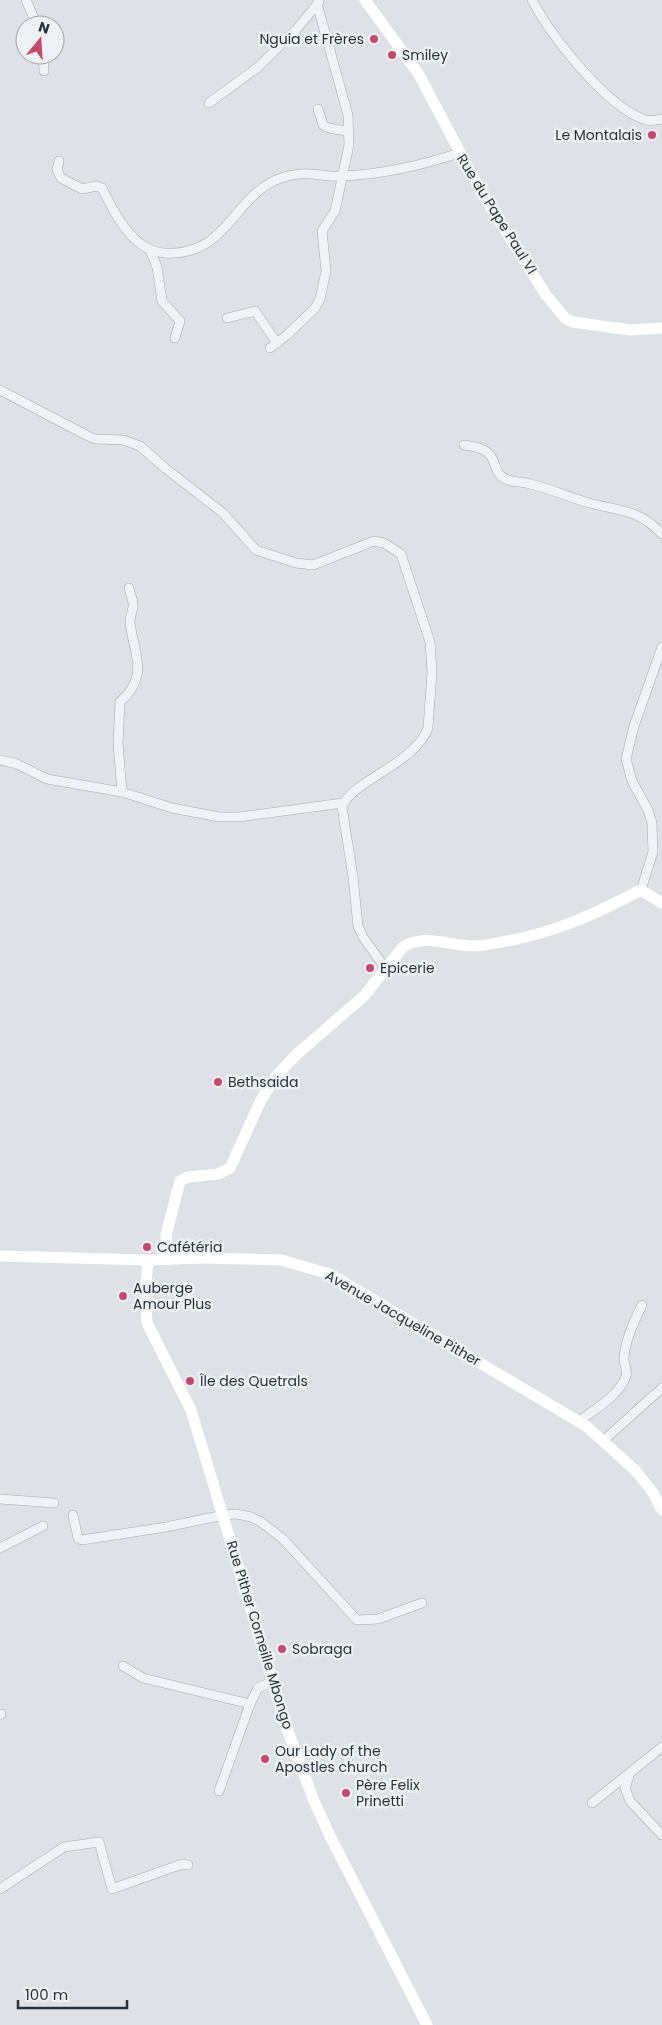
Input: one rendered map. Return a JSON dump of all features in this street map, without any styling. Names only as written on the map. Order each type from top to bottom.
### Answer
[{"type":"street","points":[[26,0],[33,15]]},
{"type":"street","name":"Rue du Pape Paul VI","points":[[365,0],[418,73],[480,190],[512,237],[546,295],[565,318],[578,324],[630,330],[662,328]]},
{"type":"street","points":[[532,0],[557,39],[605,92],[644,120],[662,119]]},
{"type":"street","points":[[209,103],[257,68],[296,30],[318,2]]},
{"type":"street","points":[[227,318],[255,311],[273,346],[315,308],[320,299],[326,271],[322,231],[335,211],[349,145],[349,133],[348,115],[318,2]]},
{"type":"street","points":[[43,65],[44,71]]},
{"type":"street","points":[[318,109],[323,125],[331,130],[342,130],[349,133]]},
{"type":"street","points":[[151,252],[194,251],[210,242],[256,191],[268,183],[308,172],[342,177],[432,162],[459,153]]},
{"type":"street","points":[[59,161],[57,170],[61,178],[82,189],[97,186],[102,188],[114,214],[137,240],[151,252],[157,266],[162,301],[180,321],[175,338]]},
{"type":"street","points":[[0,390],[95,439],[123,440],[140,446],[171,474],[223,513],[256,550],[305,566],[320,563],[374,541],[384,543],[401,554],[430,642],[432,672],[428,728],[425,736],[414,749],[357,790],[343,803],[239,817],[219,817],[172,808],[122,792],[47,779],[18,764],[0,760]]},
{"type":"street","points":[[464,445],[477,446],[491,454],[500,475],[509,481],[517,480],[551,489],[589,503],[631,511],[662,534]]},
{"type":"street","points":[[122,792],[118,744],[120,702],[132,691],[138,676],[137,655],[130,620],[133,605],[129,588]]},
{"type":"street","points":[[169,1259],[166,1235],[180,1181],[188,1176],[218,1174],[230,1168],[262,1100],[277,1075],[292,1059],[364,996],[403,947],[412,941],[425,940],[475,946],[525,938],[571,924],[641,890],[653,852],[652,823],[648,810],[632,781],[626,759],[634,726],[662,647]]},
{"type":"street","points":[[343,803],[342,813],[354,877],[358,926],[363,937],[385,968]]},
{"type":"street","points":[[641,890],[662,904]]},
{"type":"street","name":"Avenue Jacqueline Pither","points":[[0,1256],[148,1260],[281,1260],[330,1274],[579,1421],[604,1440],[642,1478],[662,1510]]},
{"type":"street","name":"Rue Pither Corneille Mbongo","points":[[148,1260],[145,1296],[147,1323],[187,1400],[224,1515],[272,1682],[314,1801],[340,1856],[411,1990],[427,2025]]},
{"type":"street","points":[[579,1421],[606,1401],[625,1378],[626,1372],[623,1359],[627,1340],[642,1305]]},
{"type":"street","points":[[604,1440],[662,1388]]},
{"type":"street","points":[[0,1499],[54,1503]]},
{"type":"street","points":[[73,1515],[78,1538],[82,1540],[166,1528],[236,1514],[261,1522],[283,1539],[357,1620],[378,1619],[422,1603]]},
{"type":"street","points":[[0,1548],[43,1526]]},
{"type":"street","points":[[123,1666],[143,1678],[250,1704]]},
{"type":"street","points":[[220,1791],[250,1704],[258,1688],[272,1682]]},
{"type":"street","points":[[592,1803],[662,1747]]},
{"type":"street","points":[[628,1776],[625,1788],[630,1801],[662,1835]]},
{"type":"street","points":[[0,1889],[64,1847],[78,1844],[99,1842],[112,1889],[182,1864],[188,1865]]},
{"type":"place","name":"Nguia et Frères","points":[[374,39]]},
{"type":"place","name":"Smiley","points":[[392,55]]},
{"type":"place","name":"Le Montalais","points":[[652,135]]},
{"type":"place","name":"Epicerie","points":[[370,968]]},
{"type":"place","name":"Bethsaida","points":[[218,1082]]},
{"type":"place","name":"Cafétéria","points":[[147,1247]]},
{"type":"place","name":"Auberge Amour Plus","points":[[123,1296]]},
{"type":"place","name":"Île des Quetrals","points":[[190,1381]]},
{"type":"place","name":"Sobraga","points":[[282,1649]]},
{"type":"place","name":"Our Lady of the Apostles church","points":[[265,1759]]},
{"type":"place","name":"Père Felix Prinetti","points":[[346,1793]]}]
